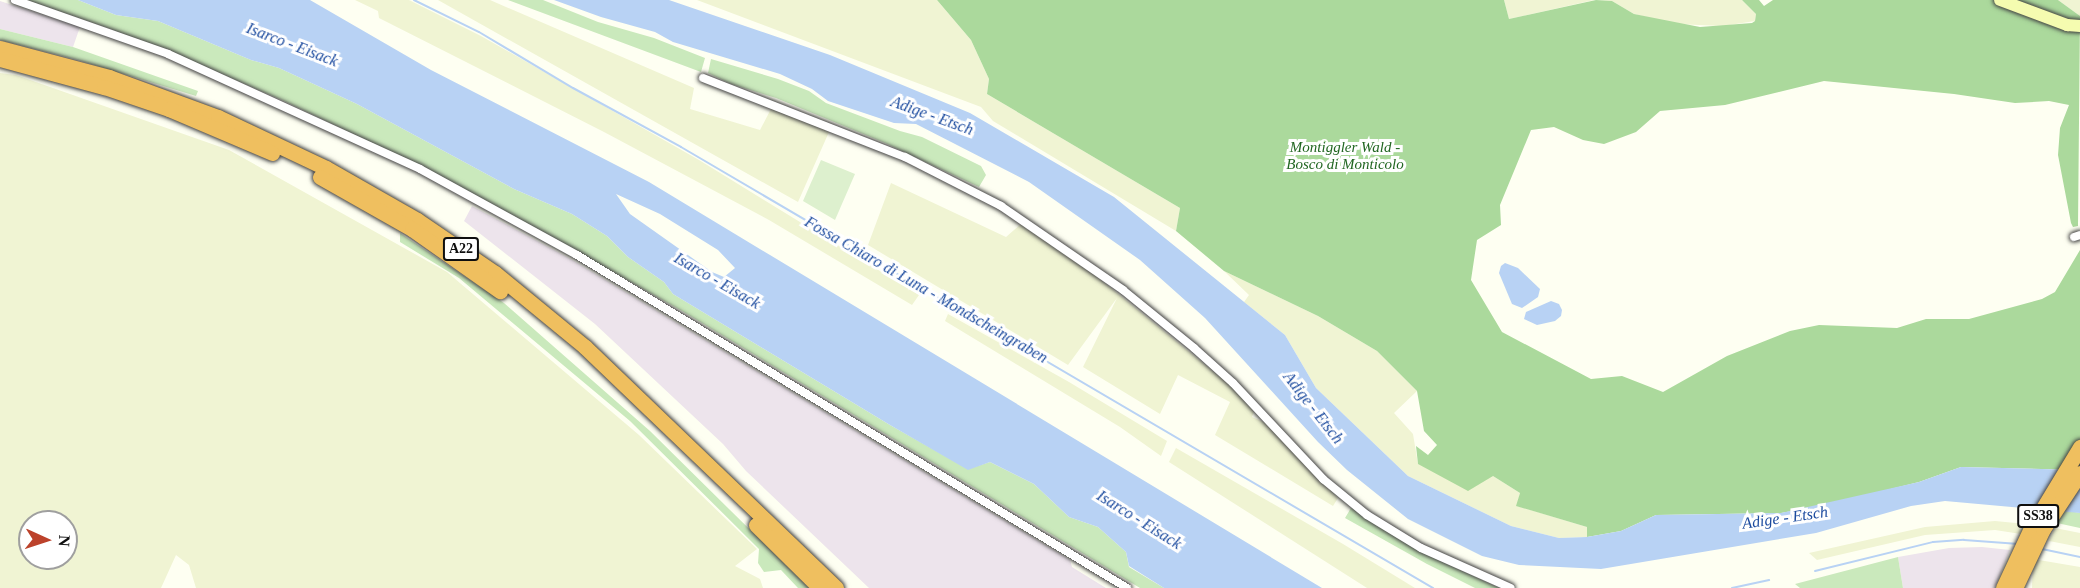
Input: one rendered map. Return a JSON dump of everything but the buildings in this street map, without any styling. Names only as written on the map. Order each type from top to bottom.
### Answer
[{"type":"highway","name":"A22","points":[[0,48],[109,77],[218,117],[326,168],[417,220],[495,273],[585,346],[836,588]]},
{"type":"highway","name":"A22","points":[[0,59],[104,87],[211,126],[315,174],[412,229],[490,283],[579,354],[820,588]]},
{"type":"highway","name":"SS38","points":[[2003,588],[2031,528],[2080,447]]},
{"type":"highway","name":"SS38","points":[[2015,588],[2043,529],[2080,472]]},
{"type":"main road","points":[[2000,0],[2067,25],[2080,26]]},
{"type":"street","points":[[15,0],[168,54],[420,169],[577,255],[1127,588]]},
{"type":"street","points":[[703,78],[904,157],[1001,206],[1124,290],[1185,341],[1233,383],[1323,479],[1367,515],[1421,548],[1511,588]]},
{"type":"shaded area","points":[[0,1],[80,27],[73,47],[0,29]]},
{"type":"shaded area","points":[[472,206],[569,258],[1070,560],[1072,567],[1106,588],[869,588],[746,471],[723,444],[595,324],[464,221]]},
{"type":"shaded area","points":[[1982,547],[2010,550],[1995,588],[1903,588],[1898,557],[1949,548]]},
{"type":"green space","points":[[26,0],[78,0],[116,15],[158,21],[251,60],[279,68],[357,104],[514,189],[572,214],[607,236],[628,257],[664,282],[673,294],[890,425],[968,469],[990,462],[1034,484],[1069,517],[1098,527],[1126,552],[1129,567],[1164,588],[1140,588],[682,311],[539,230],[368,141],[210,69],[108,28]]},
{"type":"green space","points":[[355,0],[409,0],[481,36],[699,160],[919,295],[912,305],[769,220],[604,132],[379,18],[378,11]]},
{"type":"green space","points":[[438,0],[490,0],[694,88],[690,109],[760,130],[772,107],[829,132],[798,202]]},
{"type":"green space","points":[[508,0],[543,0],[598,22],[654,38],[705,58],[701,72]]},
{"type":"green space","points":[[697,0],[937,0],[971,40],[989,79],[987,94],[1180,208],[1176,231],[993,121],[981,107]]},
{"type":"green space","name":"Montiggler Wald - Bosco di Monticolo","points":[[937,0],[1504,0],[1509,19],[1596,0],[1612,1],[1634,14],[1700,27],[1752,23],[1755,21],[1756,14],[1742,0],[1759,0],[1764,6],[1773,0],[2058,0],[2080,16],[2078,226],[2073,227],[2071,223],[2058,155],[2060,128],[2069,105],[2049,101],[2015,103],[1954,94],[1824,81],[1725,105],[1660,111],[1636,132],[1604,144],[1583,140],[1554,127],[1531,130],[1500,205],[1501,225],[1477,240],[1471,280],[1502,332],[1591,379],[1622,376],[1663,392],[1727,356],[1790,331],[1819,325],[1897,328],[1926,319],[1969,319],[2042,299],[2055,292],[2080,250],[2080,470],[1961,467],[1919,482],[1830,504],[1781,513],[1656,515],[1621,531],[1587,537],[1587,527],[1516,506],[1520,493],[1493,476],[1468,491],[1418,464],[1416,446],[1428,455],[1437,445],[1424,431],[1417,391],[1377,351],[1318,316],[1224,271],[1176,231],[1180,208],[987,94],[989,79],[971,40]]},
{"type":"green space","points":[[1504,0],[1594,0],[1509,19]]},
{"type":"green space","points":[[1596,0],[1742,0],[1756,14],[1755,21],[1723,26],[1675,24],[1634,14],[1612,1]]},
{"type":"green space","points":[[2058,0],[2080,0],[2080,16]]},
{"type":"green space","points":[[0,29],[73,47],[198,91],[196,96],[78,60],[0,40]]},
{"type":"green space","points":[[711,59],[778,79],[809,91],[826,103],[922,137],[981,166],[986,175],[979,187],[885,143],[776,98],[731,84],[708,73]]},
{"type":"green space","points":[[0,73],[16,75],[229,150],[447,272],[639,435],[757,549],[735,566],[760,579],[763,588],[196,588],[189,565],[176,555],[161,588],[0,588]]},
{"type":"green space","points":[[821,160],[855,174],[835,220],[803,201]]},
{"type":"green space","points":[[891,183],[1006,237],[1021,224],[1068,253],[1236,390],[1254,412],[1252,417],[1266,423],[1338,498],[1333,506],[1215,435],[1230,402],[1178,375],[1160,414],[1083,367],[1117,298],[1068,365],[868,245]]},
{"type":"green space","points":[[400,233],[504,303],[650,431],[809,588],[798,588],[781,570],[764,572],[758,563],[759,549],[630,421],[459,278],[400,242]]},
{"type":"green space","points":[[1224,271],[1318,316],[1377,351],[1417,391],[1394,413],[1413,434],[1418,464],[1493,476],[1520,493],[1517,506],[1587,527],[1587,537],[1559,538],[1511,526],[1408,476],[1316,388],[1285,335],[1244,302],[1249,295]]},
{"type":"green space","points":[[948,314],[1069,382],[1167,441],[1161,456],[1120,427],[945,321]]},
{"type":"green space","points":[[1176,448],[1415,588],[1367,588],[1169,462]]},
{"type":"green space","points":[[1351,508],[1421,552],[1499,588],[1475,588],[1427,564],[1345,518]]},
{"type":"green space","points":[[2065,510],[2080,513],[2080,528],[2057,523]]},
{"type":"green space","points":[[1995,521],[2026,524],[2021,534],[1995,530],[1925,535],[1817,560],[1809,553],[1925,527]]},
{"type":"green space","points":[[2055,528],[2080,533],[2080,547],[2049,541]]},
{"type":"green space","points":[[1898,557],[1903,588],[1800,588],[1795,584]]},
{"type":"green space","points":[[2033,559],[2080,567],[2080,588],[2032,588]]},
{"type":"water","name":"Isarco - Eisack","points":[[78,0],[310,0],[431,70],[649,182],[1322,588],[1164,588],[1129,566],[1126,552],[1098,527],[1069,517],[1034,484],[990,462],[968,470],[890,425],[673,294],[664,282],[628,257],[607,236],[572,214],[514,189],[357,104],[279,68],[251,60],[158,21],[116,15]],"holes":[[[616,194],[660,214],[718,250],[735,268],[724,277],[712,272],[630,214]]]},
{"type":"water","name":"Adige - Etsch","points":[[554,0],[669,0],[830,55],[970,113],[1114,197],[1285,335],[1316,388],[1408,476],[1511,526],[1559,538],[1587,537],[1621,531],[1656,515],[1781,513],[1919,482],[1961,467],[2080,470],[2080,513],[1945,501],[1911,506],[1816,533],[1601,569],[1519,565],[1482,556],[1408,519],[1347,470],[1318,442],[1205,318],[1140,260],[1029,182],[916,124],[894,123],[828,101],[812,89],[780,74],[673,42],[655,32],[601,17]]},
{"type":"water","points":[[1505,263],[1518,268],[1540,289],[1538,297],[1522,308],[1512,304],[1499,273],[1501,266]]},
{"type":"water","points":[[1551,301],[1559,304],[1562,310],[1561,316],[1555,321],[1537,325],[1524,319],[1526,312]]},
{"type":"waterway","name":"Fossa Chiaro di Luna - Mondscheingraben","points":[[414,0],[479,32],[573,88],[681,147],[1433,588]]},
{"type":"waterway","name":"Fossa Chiaro di Luna - Mondscheingraben","points":[[1815,571],[1933,542],[1964,540],[2019,544]]},
{"type":"waterway","name":"Fossa Chiaro di Luna - Mondscheingraben","points":[[2042,549],[2080,557]]},
{"type":"waterway","name":"Fossa Chiaro di Luna - Mondscheingraben","points":[[1732,588],[1769,580]]}]
